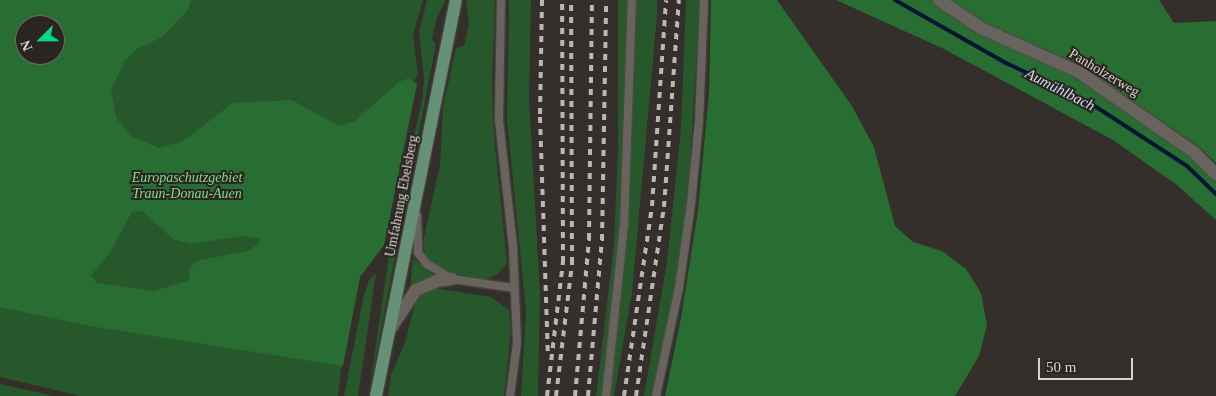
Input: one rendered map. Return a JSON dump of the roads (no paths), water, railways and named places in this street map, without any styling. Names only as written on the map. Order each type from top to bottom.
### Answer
[{"type":"main road","name":"Umfahrung Ebelsberg","points":[[376,396],[456,1]]},
{"type":"street","name":"Panholzerweg","points":[[939,0],[981,28],[1079,72],[1174,138],[1216,174]]},
{"type":"street","points":[[389,331],[416,290],[430,282],[452,279]]},
{"type":"lane","points":[[500,0],[499,120],[513,247],[517,343],[510,396]]},
{"type":"lane","points":[[606,396],[624,226],[632,0]]},
{"type":"lane","points":[[656,396],[680,288],[691,204],[700,103],[704,0]]},
{"type":"lane","points":[[418,188],[418,253],[426,264],[452,279],[514,288]]},
{"type":"waterway","name":"Aumühlbach","points":[[895,0],[1006,63],[1087,101],[1187,166],[1216,194]]},
{"type":"railway","points":[[542,0],[540,117],[548,357]]},
{"type":"railway","points":[[547,396],[563,262],[562,0]]},
{"type":"railway","points":[[556,396],[572,263],[571,0]]},
{"type":"railway","points":[[575,396],[589,239],[592,0]]},
{"type":"railway","points":[[588,396],[602,240],[606,0]]},
{"type":"railway","points":[[624,396],[652,206],[666,0]]},
{"type":"railway","points":[[636,396],[664,207],[679,0]]},
{"type":"park label","name":"Europaschutzgebiet Traun-Donau-Auen","points":[[187,186]]}]
